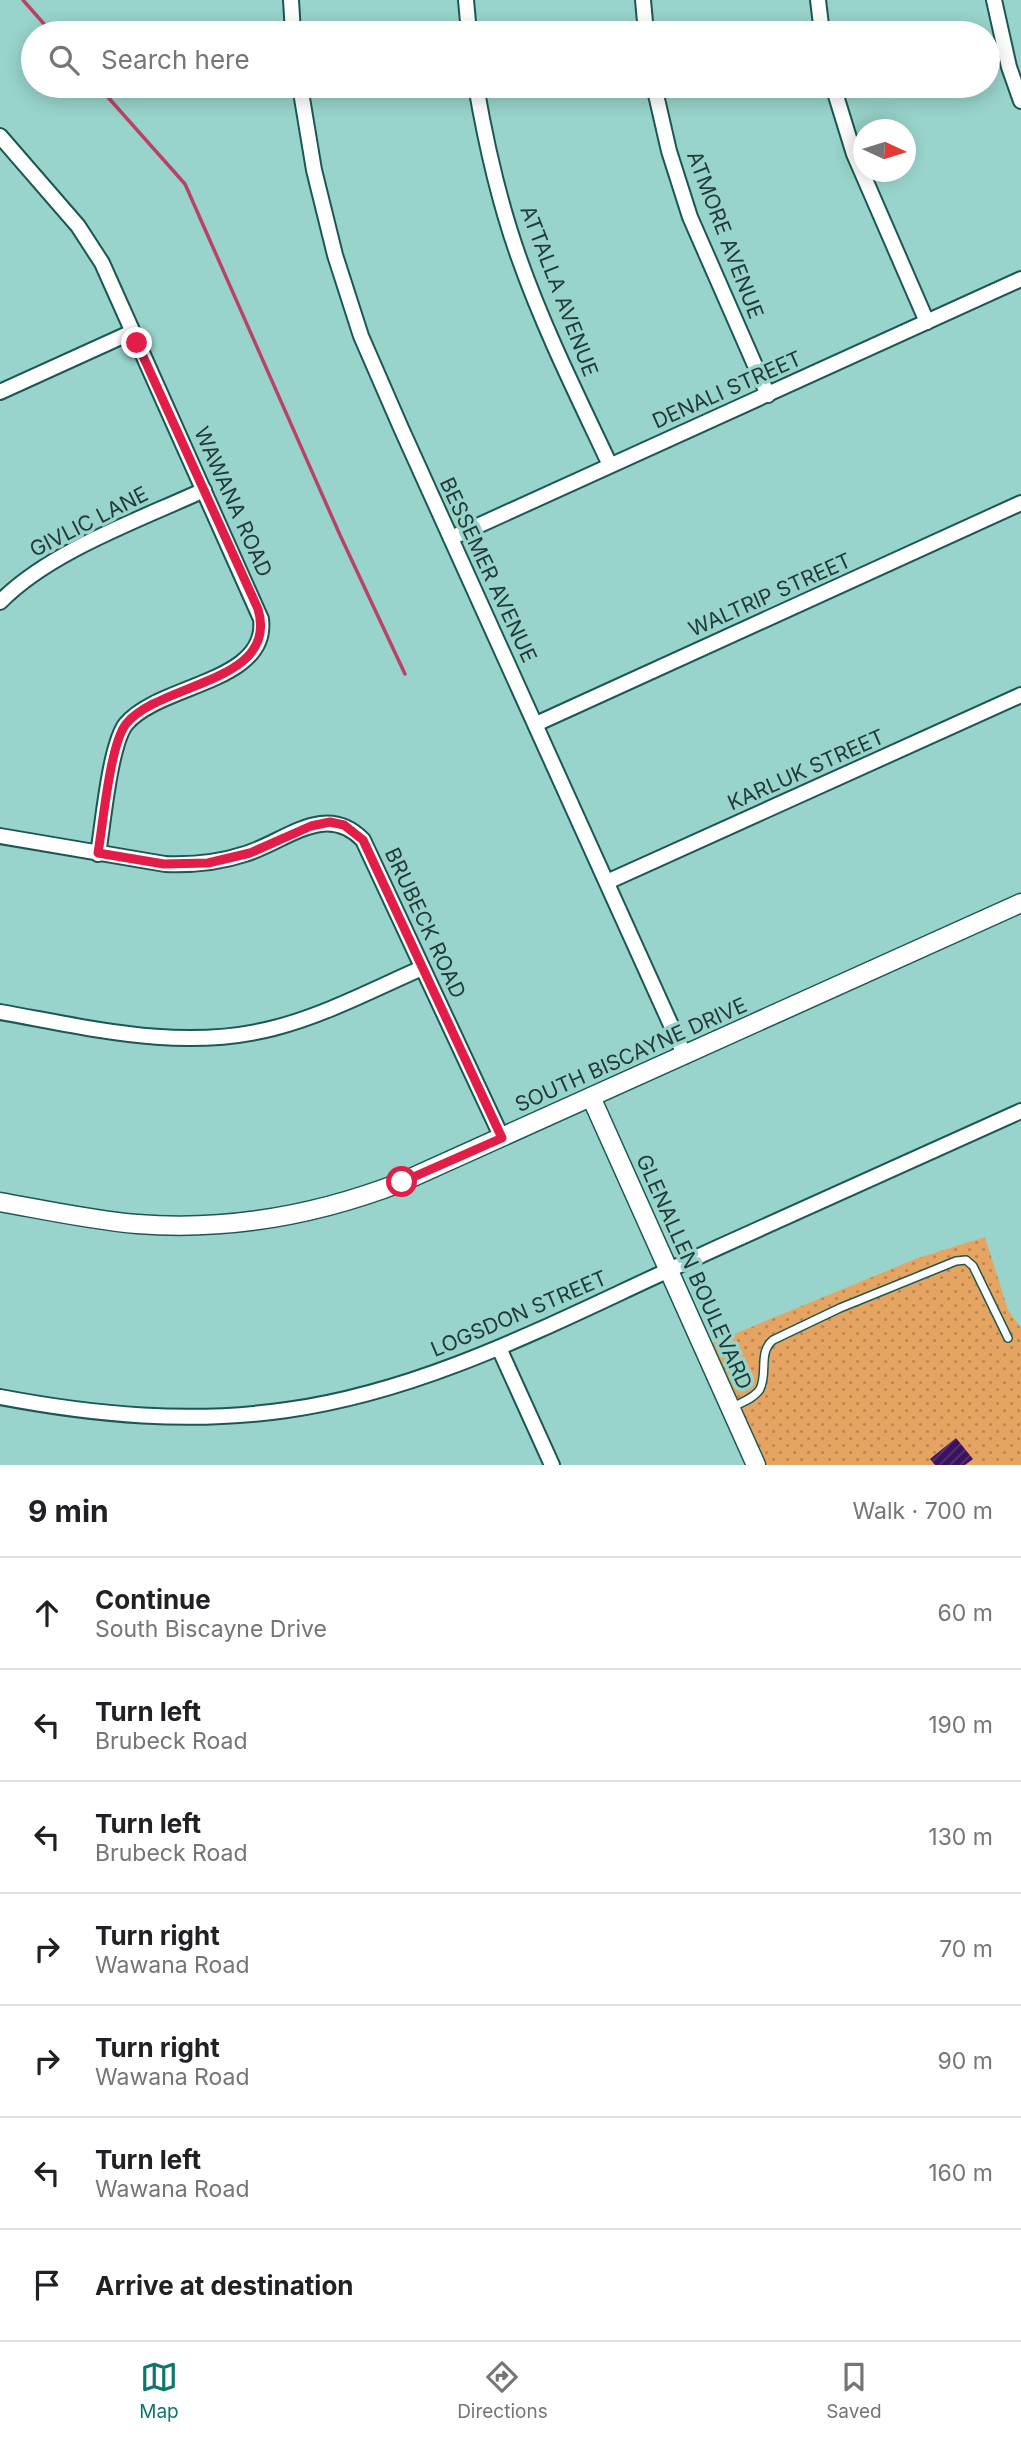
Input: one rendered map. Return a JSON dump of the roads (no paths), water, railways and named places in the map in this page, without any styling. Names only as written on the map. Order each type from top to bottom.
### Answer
[{"type":"street","points":[[291,0],[292,21]]},
{"type":"street","points":[[466,0],[468,21]]},
{"type":"street","points":[[643,0],[645,21]]},
{"type":"street","points":[[818,0],[821,21]]},
{"type":"street","points":[[994,0],[998,21]]},
{"type":"street","points":[[1000,32],[1021,101]]},
{"type":"street","name":"BESSEMER AVENUE","points":[[301,98],[324,215],[348,297],[396,417],[685,1056]]},
{"type":"street","name":"ATTALLA AVENUE","points":[[479,98],[498,191],[519,258],[543,320],[610,465]]},
{"type":"street","name":"ATMORE AVENUE","points":[[657,98],[669,151],[690,217],[768,395]]},
{"type":"street","points":[[836,98],[854,154],[927,322]]},
{"type":"street","name":"WAWANA ROAD","points":[[0,136],[78,226],[102,263],[258,609],[262,624],[256,648],[242,663],[142,710],[125,725],[115,749],[98,853]]},
{"type":"street","name":"DENALI STREET","points":[[451,538],[1021,279]]},
{"type":"street","points":[[0,392],[132,332]]},
{"type":"street","name":"GIVLIC LANE","points":[[0,602],[37,570],[204,489]]},
{"type":"street","name":"WALTRIP STREET","points":[[536,724],[1021,503]]},
{"type":"street","name":"KARLUK STREET","points":[[607,882],[1021,695]]},
{"type":"street","name":"BRUBECK ROAD","points":[[0,836],[164,864],[208,863],[250,853],[321,823],[344,825],[363,840],[502,1138]]},
{"type":"street","name":"SOUTH BISCAYNE DRIVE","points":[[0,1202],[136,1224],[184,1226],[248,1222],[314,1211],[374,1193],[502,1138],[1021,903]]},
{"type":"street","points":[[0,1012],[147,1037],[196,1040],[223,1038],[277,1028],[422,968]]},
{"type":"street","name":"GLENALLEN BOULEVARD","points":[[591,1097],[756,1465]]},
{"type":"street","name":"LOGSDON STREET","points":[[0,1398],[64,1409],[158,1417],[222,1416],[286,1410],[387,1389],[499,1348],[1020,1113]]},
{"type":"street","points":[[499,1348],[552,1465]]},
{"type":"lane","points":[[730,1408],[755,1394],[760,1388],[765,1353],[768,1344],[773,1340],[840,1308],[956,1261],[966,1260],[973,1266],[1008,1338]]},
{"type":"waterway","points":[[23,0],[41,21]]},
{"type":"waterway","points":[[109,98],[185,184],[340,535],[405,674]]}]
